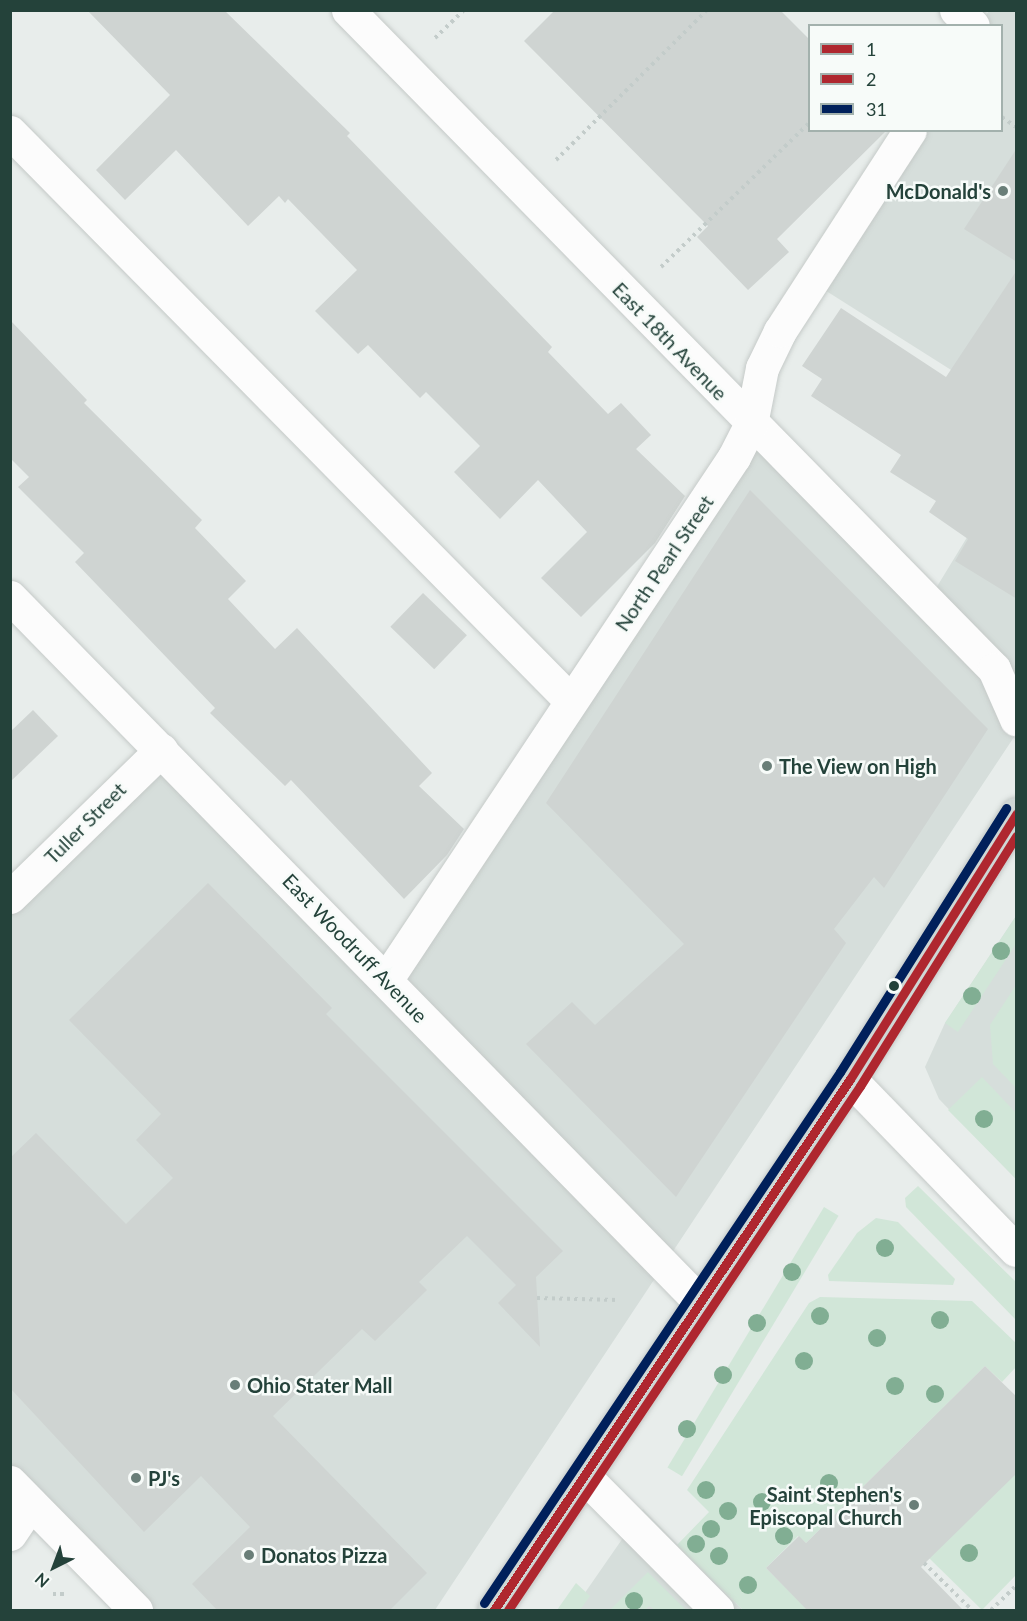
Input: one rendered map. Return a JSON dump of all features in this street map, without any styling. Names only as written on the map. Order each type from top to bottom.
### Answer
[{"type":"main road","points":[[494,1611],[699,1301],[850,1079],[1017,814]]},
{"type":"street","name":"East 18th Avenue","points":[[348,10],[751,424],[1006,671],[1017,719]]},
{"type":"street","points":[[956,10],[971,24]]},
{"type":"street","points":[[981,24],[989,10]]},
{"type":"street","points":[[10,132],[571,701]]},
{"type":"street","name":"North Pearl Street","points":[[386,980],[734,457],[751,424],[762,368],[780,331],[909,132]]},
{"type":"street","name":"East Woodruff Avenue","points":[[10,597],[699,1301]]},
{"type":"street","name":"Tuller Street","points":[[10,897],[161,750]]},
{"type":"street","points":[[850,1079],[1017,1250]]},
{"type":"street","points":[[584,1476],[717,1611]]},
{"type":"street","points":[[10,1534],[21,1493]]},
{"type":"street","points":[[21,1493],[136,1611]]},
{"type":"path","points":[[435,38],[464,10]]},
{"type":"path","points":[[556,160],[707,10]]},
{"type":"path","points":[[1003,118],[1017,127]]},
{"type":"path","points":[[661,267],[808,124]]},
{"type":"path","points":[[537,1298],[618,1300]]},
{"type":"path","points":[[924,1563],[972,1611]]},
{"type":"path","points":[[991,1611],[1017,1586]]},
{"type":"path","points":[[53,1594],[64,1594]]},
{"type":"shaded area","points":[[989,11],[1016,11],[1016,411],[812,282],[910,132],[1003,132],[1003,24],[981,24]]},
{"type":"shaded area","points":[[765,422],[930,598],[1016,457],[1016,734],[435,1610],[129,1610],[11,1488],[11,901],[166,751],[387,986]]},
{"type":"shaded area","points":[[1016,916],[1016,1179],[939,1099],[925,1067],[945,1023]]},
{"type":"shaded area","points":[[643,1509],[677,1544],[743,1610],[573,1610]]},
{"type":"green space","points":[[1016,916],[1016,944],[958,1032],[945,1023]]},
{"type":"green space","points":[[1016,985],[1016,1088],[993,1064],[990,1025]]},
{"type":"green space","points":[[982,1077],[1016,1113],[1016,1179],[948,1110]]},
{"type":"green space","points":[[918,1186],[1016,1282],[1016,1320],[906,1207],[905,1198]]},
{"type":"green space","points":[[824,1207],[839,1216],[682,1476],[667,1468]]},
{"type":"green space","points":[[876,1218],[898,1222],[955,1279],[953,1285],[829,1281],[828,1275],[857,1233]]},
{"type":"green space","points":[[820,1297],[972,1301],[1016,1343],[1016,1367],[1002,1382],[985,1366],[806,1543],[798,1536],[766,1568],[808,1610],[743,1610],[677,1545],[709,1512],[687,1490],[809,1303]]},
{"type":"green space","points":[[1016,1473],[1016,1575],[982,1610],[929,1558]]},
{"type":"green space","points":[[648,1572],[686,1610],[655,1610],[649,1606],[645,1610],[610,1610]]},
{"type":"green space","points":[[576,1583],[590,1596],[580,1610],[557,1610]]},
{"type":"building","points":[[87,10],[224,10],[350,133],[347,136],[552,347],[548,352],[608,414],[621,403],[651,435],[636,449],[685,496],[655,543],[581,617],[541,578],[587,532],[538,480],[500,519],[454,472],[480,446],[426,392],[420,398],[368,345],[358,354],[315,311],[357,270],[288,199],[285,203],[279,196],[248,226],[176,150],[125,200],[96,170],[170,95]]},
{"type":"building","points":[[555,10],[780,10],[808,38],[808,132],[885,132],[777,239],[789,252],[748,290],[697,237],[708,226],[524,41]]},
{"type":"building","name":"McDonald's","points":[[1017,148],[1017,262],[964,229]]},
{"type":"building","points":[[1017,270],[1017,599],[955,561],[968,539],[929,512],[936,501],[890,472],[901,455],[811,396],[822,379],[802,366],[841,308],[946,377]]},
{"type":"building","points":[[10,320],[87,400],[84,403],[202,520],[195,528],[246,581],[228,599],[275,649],[297,628],[432,773],[419,786],[464,829],[447,855],[404,899],[291,780],[285,786],[210,713],[215,708],[75,562],[84,553],[18,487],[29,477],[10,458]]},
{"type":"building","name":"The View on High","points":[[750,490],[988,729],[884,888],[874,877],[834,929],[846,943],[676,1197],[526,1044],[572,1002],[595,1025],[684,944],[546,803]]},
{"type":"building","points":[[423,593],[467,635],[434,669],[390,627]]},
{"type":"building","points":[[33,710],[58,736],[10,782],[10,732]]},
{"type":"building","points":[[208,883],[332,1008],[326,1014],[563,1251],[536,1277],[540,1347],[498,1303],[516,1285],[467,1236],[419,1282],[427,1290],[375,1341],[362,1329],[273,1416],[427,1573],[389,1611],[218,1611],[192,1584],[250,1527],[201,1476],[144,1532],[10,1388],[10,1158],[36,1133],[126,1224],[173,1178],[136,1140],[161,1114],[69,1020]]},
{"type":"building","name":"Saint Stephen's Episcopal Church","points":[[985,1366],[1017,1397],[1017,1473],[921,1567],[964,1611],[808,1611],[766,1568],[799,1536],[806,1543]]},
{"type":"transit line","name":"31","points":[[484,1603],[840,1072],[1006,808]]},
{"type":"transit line","name":"1","points":[[494,1610],[850,1079],[1016,814]]},
{"type":"transit line","name":"2","points":[[508,1610],[860,1086],[1016,836]]},
{"type":"place","name":"McDonald's","points":[[1003,191]]},
{"type":"place","name":"The View on High","points":[[767,766]]},
{"type":"place","name":"Ohio Stater Mall","points":[[235,1385]]},
{"type":"place","name":"PJ's","points":[[136,1478]]},
{"type":"place","name":"Saint Stephen's Episcopal Church","points":[[914,1505]]},
{"type":"place","name":"Donatos Pizza","points":[[249,1555]]}]
